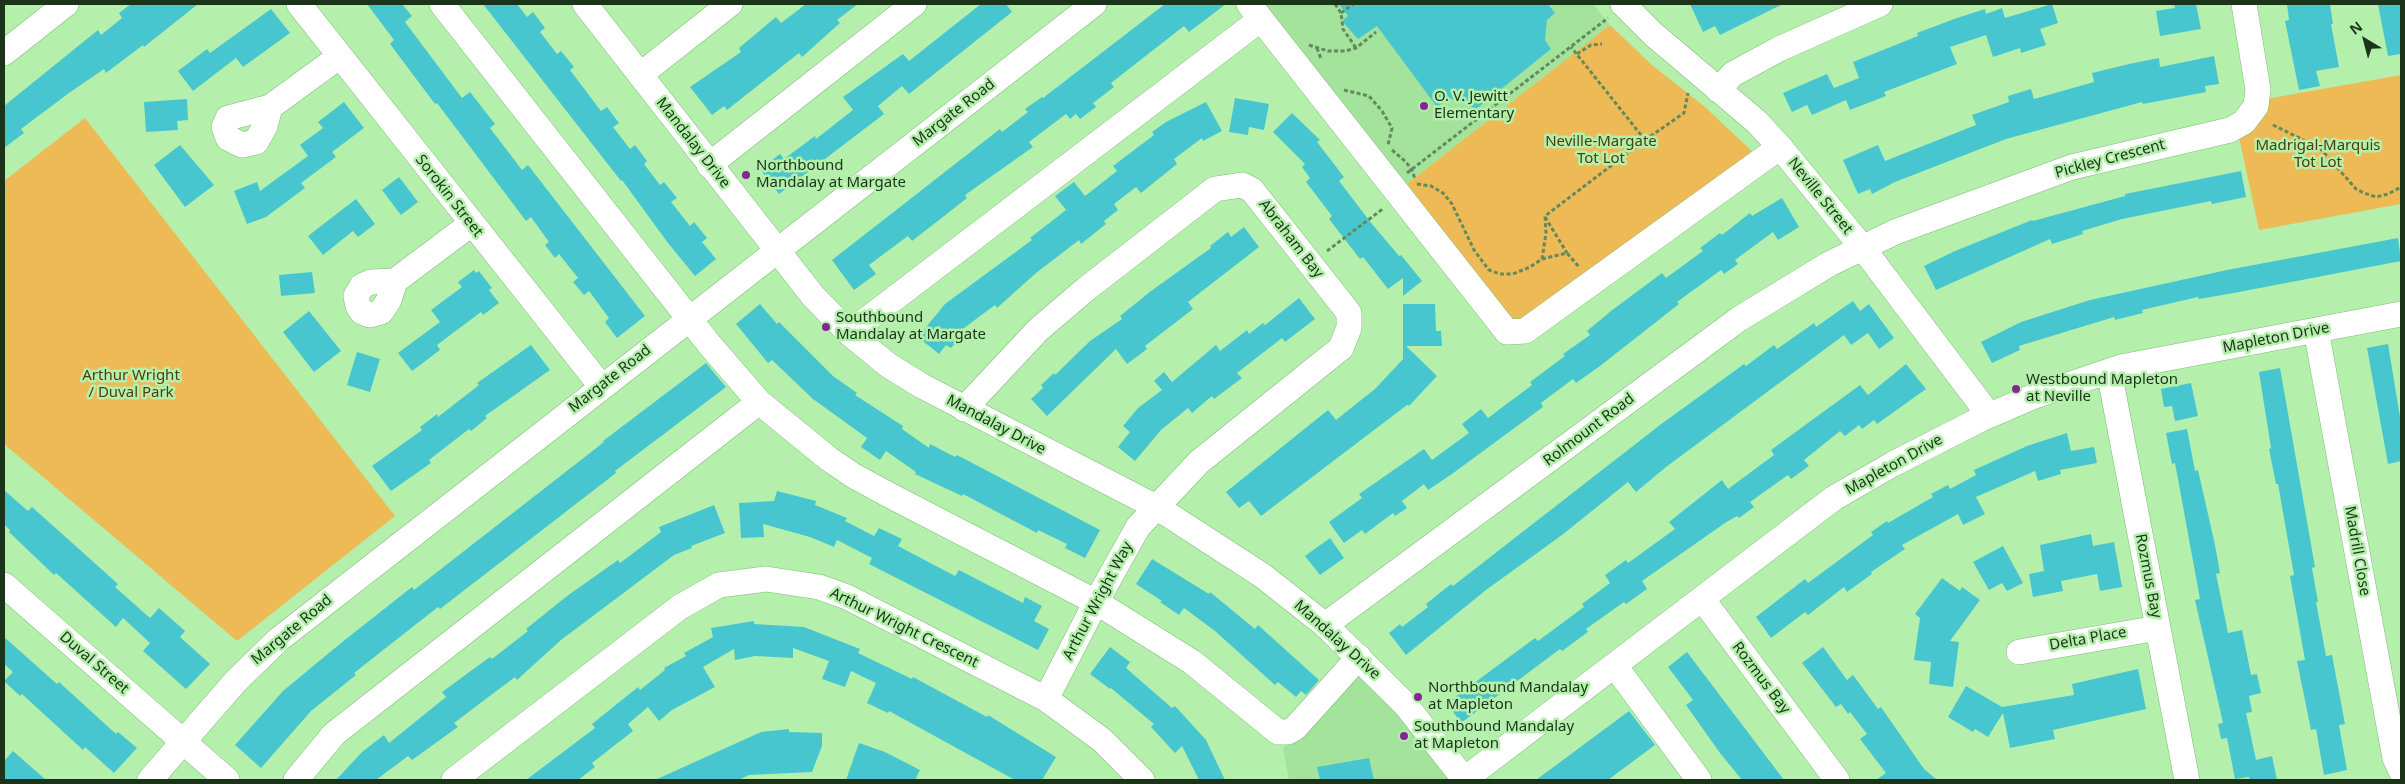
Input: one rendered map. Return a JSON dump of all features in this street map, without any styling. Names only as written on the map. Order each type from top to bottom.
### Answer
[{"type":"street","points":[[4,53],[66,4]]},
{"type":"street","name":"Sorokin Street","points":[[299,4],[471,224],[601,386]]},
{"type":"street","points":[[442,4],[688,320],[758,402],[854,476],[1096,602],[1192,662],[1278,732],[1288,732],[1295,728],[1359,657]]},
{"type":"street","name":"Mandalay Drive","points":[[585,4],[813,296],[849,333],[888,365],[964,409],[1158,508],[1263,576],[1325,625],[1406,704],[1465,780]]},
{"type":"street","points":[[640,75],[730,4]]},
{"type":"street","points":[[709,165],[914,4]]},
{"type":"street","name":"Margate Road","points":[[150,780],[264,651],[601,386],[778,251],[1094,4]]},
{"type":"street","points":[[1718,90],[1733,74],[1779,48],[1880,4]]},
{"type":"street","name":"Pickley Crescent","points":[[1862,247],[1954,209],[2072,167],[2230,130],[2244,122],[2256,106],[2258,90],[2244,4]]},
{"type":"street","name":"Neville Street","points":[[1616,11],[1653,34],[1756,122],[1780,147],[1862,247],[1989,415]]},
{"type":"street","points":[[849,333],[1255,12],[1507,332],[1524,331],[1780,147]]},
{"type":"street","points":[[270,107],[340,56]]},
{"type":"street","name":"Abraham Bay","points":[[964,409],[1038,330],[1086,289],[1215,189],[1242,185],[1252,190],[1349,313],[1347,338],[1341,348],[1199,462],[1158,508]]},
{"type":"street","points":[[395,281],[471,224]]},
{"type":"street","name":"Rolmount Road","points":[[1325,625],[1739,319],[1862,247]]},
{"type":"street","name":"Mapleton Drive","points":[[1465,780],[1834,498],[1893,464],[1989,415],[2032,397],[2109,371],[2401,314]]},
{"type":"street","name":"Madrill Close","points":[[2316,330],[2395,758],[2401,771]]},
{"type":"street","name":"Rozmus Bay","points":[[2109,371],[2187,780]]},
{"type":"street","points":[[296,780],[334,734],[758,402]]},
{"type":"street","name":"Arthur Wright Way","points":[[1046,699],[1096,602],[1138,527],[1158,508]]},
{"type":"street","name":"Arthur Wright Crescent","points":[[454,780],[680,607],[719,585],[766,579],[819,587],[847,597],[1046,699],[1102,740],[1127,762],[1142,780]]},
{"type":"street","name":"Duval Street","points":[[4,585],[183,741]]},
{"type":"street","name":"Rozmus Bay","points":[[1703,600],[1837,780]]},
{"type":"street","name":"Delta Place","points":[[2019,652],[2158,628]]},
{"type":"street","points":[[1615,666],[1699,780]]},
{"type":"street","points":[[183,741],[227,780]]},
{"type":"path","points":[[1335,4],[1341,13],[1343,29],[1356,48]]},
{"type":"path","points":[[1341,13],[1353,4]]},
{"type":"path","points":[[1311,265],[1396,190],[1412,170],[1616,11]]},
{"type":"path","points":[[1304,40],[1310,46],[1317,48],[1345,51],[1356,48],[1376,32]]},
{"type":"path","points":[[1577,54],[1591,45],[1602,44]]},
{"type":"path","points":[[1571,47],[1645,140]]},
{"type":"path","points":[[1317,48],[1322,61]]},
{"type":"path","points":[[1340,86],[1346,91],[1369,96],[1374,101],[1392,128],[1387,142],[1388,147],[1399,154],[1412,170],[1416,184],[1431,186],[1442,193],[1452,204],[1474,250],[1490,270],[1500,274],[1513,274],[1530,267],[1542,259],[1567,253]]},
{"type":"path","points":[[1545,216],[1684,112],[1688,93]]},
{"type":"path","points":[[2272,125],[2320,148],[2356,189],[2364,193],[2376,196],[2388,194],[2401,187]]},
{"type":"path","points":[[1542,259],[1546,233],[1545,216]]},
{"type":"path","points":[[1545,216],[1567,253],[1591,283]]},
{"type":"shaded area","name":"O. V. Jewitt Elementary","points":[[1260,4],[1593,4],[1610,25],[1403,187]]},
{"type":"shaded area","points":[[1354,670],[1404,722],[1449,780],[1289,780],[1283,748]]},
{"type":"green space","name":"Neville-Margate Tot Lot","points":[[1610,25],[1652,65],[1705,107],[1756,155],[1524,323],[1509,321],[1403,187]]},
{"type":"green space","name":"Madrigal-Marquis Tot Lot","points":[[2401,75],[2401,204],[2259,230],[2239,137],[2266,99]]},
{"type":"green space","name":"Arthur Wright / Duval Park","points":[[85,118],[395,516],[237,641],[4,444],[4,181]]},
{"type":"building","points":[[131,4],[198,4],[144,47],[143,45],[106,73],[104,69],[69,93],[21,129],[24,133],[4,148],[4,106],[98,30],[101,35],[122,18],[119,13]]},
{"type":"building","points":[[367,4],[402,4],[412,16],[405,22],[462,98],[470,92],[495,124],[490,128],[522,170],[528,165],[645,316],[617,338],[605,322],[609,318],[589,291],[584,295],[573,282],[578,278],[559,254],[555,258],[545,245],[549,242],[531,217],[526,221],[437,103],[435,104],[390,44],[394,40]]},
{"type":"building","points":[[483,4],[517,4],[527,17],[533,12],[545,28],[540,32],[557,54],[561,51],[574,67],[570,70],[601,111],[607,107],[619,123],[613,127],[630,149],[635,145],[647,161],[644,164],[660,185],[664,182],[677,198],[671,202],[690,226],[694,222],[707,238],[702,242],[716,259],[695,276]]},
{"type":"building","points":[[806,4],[858,4],[837,20],[840,23],[802,57],[799,53],[727,110],[724,106],[712,115],[690,87],[741,52],[739,48],[776,17],[781,23]]},
{"type":"building","points":[[981,4],[1006,4],[1012,12],[909,94],[902,86],[878,106],[884,114],[779,194],[760,169],[780,154],[784,159],[815,136],[816,139],[853,110],[843,97],[903,54],[909,61]]},
{"type":"building","points":[[1165,4],[1226,4],[1189,32],[1184,26],[1111,83],[1114,87],[1093,103],[1096,107],[1080,119],[1076,114],[1070,119],[1066,114],[1029,142],[1033,147],[965,195],[967,198],[912,241],[908,236],[869,265],[876,274],[854,290],[832,260],[1000,129],[1002,132],[1028,112],[1025,109],[1043,98]]},
{"type":"building","points":[[1339,4],[1548,4],[1555,13],[1547,20],[1545,40],[1551,49],[1475,110],[1467,103],[1448,98],[1437,107],[1377,26],[1358,39],[1342,21],[1348,16]]},
{"type":"building","points":[[1690,4],[1783,4],[1720,35],[1715,26],[1703,32]]},
{"type":"building","points":[[2052,4],[2058,23],[2040,29],[2046,45],[2021,53],[2020,48],[1993,57],[1986,35],[1950,47],[1957,64],[1884,92],[1886,96],[1850,110],[1846,100],[1812,115],[1807,105],[1792,112],[1783,93],[1827,74],[1834,88],[1859,78],[1853,62],[1918,36],[1917,33],[1957,18],[1985,9],[1986,14],[2002,8],[2005,18]]},
{"type":"building","points":[[2174,4],[2196,4],[2201,29],[2160,36],[2156,11],[2175,8]]},
{"type":"building","points":[[2287,4],[2330,4],[2333,24],[2331,24],[2339,67],[2316,71],[2320,86],[2299,90],[2285,21],[2289,20]]},
{"type":"building","points":[[2378,4],[2401,4],[2401,54],[2388,56]]},
{"type":"building","points":[[271,9],[290,33],[243,67],[236,58],[193,91],[178,71],[207,49],[210,53]]},
{"type":"building","points":[[2214,56],[2219,84],[2205,86],[2206,92],[2143,104],[2142,102],[2006,139],[1895,182],[1872,194],[1870,189],[1858,194],[1843,160],[1878,145],[1885,161],[1976,125],[1972,115],[2009,102],[2008,96],[2031,89],[2034,99],[2094,82],[2092,73],[2129,64],[2159,58],[2160,67]]},
{"type":"building","points":[[1235,98],[1269,104],[1264,130],[1249,127],[1248,135],[1229,132]]},
{"type":"building","points":[[187,99],[188,120],[177,121],[178,130],[146,132],[144,102]]},
{"type":"building","points":[[344,102],[364,128],[332,152],[336,157],[301,183],[305,188],[266,217],[247,224],[234,191],[257,182],[260,191],[308,156],[300,145],[323,128],[318,122]]},
{"type":"building","points":[[1206,102],[1222,131],[1203,141],[1202,138],[1174,159],[1177,164],[1141,193],[1136,187],[1114,204],[1118,210],[1104,221],[1106,224],[1081,244],[1079,240],[1036,273],[997,308],[995,305],[960,331],[963,334],[951,348],[946,345],[939,354],[918,337],[945,304],[1032,240],[1030,238],[1066,210],[1055,196],[1074,182],[1085,196],[1117,171],[1113,166],[1154,135],[1152,132],[1166,122]]},
{"type":"building","points":[[1292,113],[1320,140],[1317,142],[1344,177],[1339,181],[1372,224],[1422,281],[1403,296],[1403,278],[1388,289],[1363,257],[1360,259],[1329,219],[1332,216],[1306,182],[1310,178],[1302,167],[1305,164],[1273,132]]},
{"type":"building","points":[[180,145],[214,185],[185,207],[154,165]]},
{"type":"building","points":[[2241,171],[2246,197],[2212,204],[2211,201],[2122,219],[2082,231],[2083,234],[2052,244],[2050,239],[1936,290],[1924,266],[1955,251],[2032,220],[2125,196],[2125,194]]},
{"type":"building","points":[[399,177],[418,202],[401,215],[382,190]]},
{"type":"building","points":[[1782,198],[1799,227],[1778,240],[1773,232],[1735,260],[1738,264],[1724,274],[1721,270],[1677,302],[1679,304],[1600,366],[1576,383],[1573,379],[1541,403],[1543,407],[1452,474],[1428,490],[1424,484],[1402,501],[1407,508],[1395,516],[1393,513],[1365,534],[1362,530],[1344,543],[1329,522],[1362,498],[1359,494],[1424,449],[1432,460],[1469,433],[1462,424],[1481,409],[1488,418],[1532,385],[1530,382],[1565,356],[1563,354],[1590,335],[1587,331],[1611,311],[1662,273],[1666,278],[1703,251],[1700,248],[1720,233],[1722,235],[1750,213],[1752,216]]},
{"type":"building","points":[[356,199],[375,224],[358,237],[353,231],[323,255],[308,236]]},
{"type":"building","points":[[1244,227],[1259,247],[1188,302],[1193,309],[1145,346],[1147,349],[1127,364],[1116,349],[1047,416],[1031,399],[1043,388],[1041,385],[1054,373],[1055,375],[1090,341],[1122,319],[1120,316],[1211,248],[1210,246],[1228,232],[1231,237]]},
{"type":"building","points":[[2398,238],[2401,261],[2239,292],[2199,299],[2198,297],[2142,310],[2143,313],[2115,320],[2114,317],[2019,346],[2020,350],[1992,363],[1981,342],[2021,322],[2090,300],[2227,270]]},
{"type":"building","points":[[474,270],[476,273],[479,271],[492,288],[489,290],[499,303],[483,315],[481,312],[437,345],[440,350],[412,371],[398,353],[440,322],[431,310],[462,287],[458,282]]},
{"type":"building","points":[[312,272],[315,293],[281,296],[279,275]]},
{"type":"building","points":[[1299,298],[1315,319],[1285,342],[1282,338],[1237,373],[1242,378],[1214,399],[1212,396],[1192,413],[1188,408],[1161,430],[1135,461],[1118,447],[1130,432],[1123,426],[1138,408],[1162,390],[1154,381],[1164,372],[1172,382],[1216,345],[1220,351],[1247,330],[1249,334],[1263,323],[1265,325]]},
{"type":"building","points":[[1853,301],[1860,311],[1869,304],[1894,338],[1879,349],[1868,333],[1851,345],[1844,335],[1666,467],[1636,492],[1628,482],[1562,535],[1486,590],[1406,655],[1389,633],[1400,624],[1402,627],[1428,607],[1426,604],[1451,584],[1453,586],[1660,425],[1744,364],[1746,366],[1774,345],[1777,349],[1814,323],[1816,327]]},
{"type":"building","points":[[760,304],[777,324],[779,322],[833,376],[857,393],[855,395],[903,426],[902,429],[929,448],[930,444],[955,457],[957,455],[1100,530],[1085,558],[1065,548],[1067,544],[1038,530],[1037,533],[963,494],[962,496],[915,474],[916,472],[886,451],[880,460],[861,447],[867,438],[813,399],[772,360],[768,363],[736,324]]},
{"type":"building","points":[[1403,304],[1435,304],[1436,331],[1441,331],[1442,346],[1406,346],[1437,376],[1409,406],[1407,405],[1261,516],[1249,501],[1239,508],[1226,492],[1328,410],[1336,420],[1375,389],[1403,359]]},
{"type":"building","points":[[309,311],[341,351],[314,372],[283,332]]},
{"type":"building","points":[[2388,344],[2401,423],[2401,461],[2388,464],[2367,348]]},
{"type":"building","points":[[531,345],[550,370],[485,416],[487,418],[471,431],[469,429],[429,460],[431,463],[391,491],[372,466],[422,430],[420,427],[437,414],[438,417],[479,385],[477,383]]},
{"type":"building","points":[[357,352],[380,359],[370,392],[347,385]]},
{"type":"building","points":[[706,363],[726,387],[615,471],[616,473],[440,609],[438,607],[354,673],[356,675],[311,711],[261,768],[235,745],[283,691],[341,643],[412,587],[414,590],[603,441]]},
{"type":"building","points":[[1906,364],[1926,389],[1877,424],[1874,420],[1862,429],[1859,425],[1845,436],[1840,431],[1804,460],[1809,466],[1791,479],[1788,475],[1750,502],[1754,507],[1739,518],[1737,516],[1725,523],[1642,581],[1647,589],[1626,604],[1624,602],[1586,629],[1588,632],[1562,651],[1560,649],[1461,723],[1447,703],[1535,638],[1538,641],[1584,607],[1582,604],[1610,583],[1605,575],[1626,560],[1628,563],[1675,529],[1669,522],[1722,480],[1728,489],[1774,455],[1771,450],[1860,385],[1868,395]]},
{"type":"building","points":[[2280,368],[2315,567],[2312,568],[2318,602],[2316,602],[2326,656],[2332,655],[2345,724],[2339,725],[2347,770],[2324,775],[2316,729],[2311,730],[2297,661],[2305,660],[2290,576],[2294,575],[2278,484],[2276,484],[2269,449],[2271,448],[2259,372]]},
{"type":"building","points":[[2191,383],[2198,416],[2175,421],[2172,406],[2164,407],[2161,389]]},
{"type":"building","points":[[2187,429],[2195,471],[2198,470],[2215,545],[2220,573],[2216,574],[2228,633],[2242,630],[2251,675],[2257,674],[2261,693],[2249,696],[2252,712],[2246,713],[2256,760],[2272,756],[2277,780],[2250,780],[2249,777],[2235,779],[2227,738],[2221,739],[2218,724],[2223,723],[2195,600],[2200,599],[2175,463],[2172,464],[2166,433]]},
{"type":"building","points":[[2067,433],[2071,451],[2094,447],[2097,463],[2060,470],[2061,474],[2038,481],[2035,471],[1976,497],[1985,514],[1963,525],[1958,514],[1902,545],[1905,549],[1871,572],[1872,574],[1847,592],[1844,587],[1808,615],[1805,612],[1771,638],[1756,617],[1805,579],[1808,583],[1873,535],[1871,532],[1887,521],[1888,523],[1933,497],[1931,494],[1948,485],[1950,489],[1976,475],[1974,470],[2027,446]]},
{"type":"building","points":[[4,490],[28,511],[32,507],[118,584],[115,587],[150,618],[159,608],[185,631],[180,637],[210,664],[186,689],[143,651],[150,643],[123,618],[116,627],[56,573],[54,575],[9,532],[10,530],[4,524]]},
{"type":"building","points":[[777,491],[816,501],[815,505],[847,518],[845,521],[874,536],[879,528],[902,539],[898,546],[955,576],[959,570],[1023,603],[1025,597],[1042,606],[1034,621],[1049,629],[1038,650],[869,564],[872,558],[837,540],[834,547],[810,537],[763,524],[764,537],[741,538],[739,503],[774,501]]},
{"type":"building","points":[[714,505],[725,533],[691,546],[692,548],[674,555],[561,640],[517,680],[515,677],[454,723],[458,727],[412,760],[408,756],[376,780],[336,780],[362,752],[384,735],[389,743],[446,697],[442,692],[490,657],[492,659],[528,631],[526,629],[567,596],[618,560],[620,563],[661,532],[659,527]]},
{"type":"building","points":[[2091,534],[2093,546],[2114,542],[2122,587],[2100,591],[2097,574],[2061,581],[2063,591],[2033,597],[2029,574],[2044,571],[2040,545]]},
{"type":"building","points":[[1330,538],[1344,558],[1320,575],[1305,556]]},
{"type":"building","points":[[2003,546],[2023,583],[2007,591],[2002,583],[1989,590],[1973,562]]},
{"type":"building","points":[[1152,559],[1209,594],[1210,592],[1255,629],[1258,625],[1319,680],[1306,695],[1301,691],[1296,697],[1278,682],[1275,685],[1215,631],[1184,608],[1179,615],[1160,602],[1162,601],[1136,584]]},
{"type":"building","points":[[1942,578],[1960,591],[1962,587],[1980,600],[1950,641],[1959,642],[1953,687],[1929,684],[1931,662],[1914,660],[1920,618],[1915,614]]},
{"type":"building","points":[[754,621],[754,624],[804,627],[860,649],[858,653],[912,679],[913,677],[987,717],[988,715],[1056,757],[1042,780],[1015,780],[889,711],[888,713],[867,703],[876,683],[851,671],[845,687],[822,679],[829,661],[793,648],[793,658],[755,656],[735,660],[734,649],[703,667],[715,687],[672,710],[659,721],[648,707],[628,724],[633,731],[592,763],[595,767],[578,780],[526,780],[595,728],[592,724],[638,687],[640,690],[665,670],[664,668],[686,656],[684,653],[713,637],[711,628]]},
{"type":"building","points":[[4,637],[57,684],[59,682],[116,734],[118,732],[137,748],[114,773],[85,747],[83,750],[22,694],[20,696],[4,681],[13,672],[4,664]]},
{"type":"building","points":[[1110,647],[1130,662],[1126,668],[1172,708],[1175,706],[1206,740],[1225,780],[1199,780],[1182,746],[1175,753],[1151,727],[1154,724],[1111,688],[1090,674]]},
{"type":"building","points":[[1823,647],[1847,680],[1853,675],[1878,709],[1881,707],[1924,769],[1937,780],[1876,780],[1886,773],[1860,739],[1867,734],[1850,712],[1848,714],[1841,704],[1836,707],[1802,663]]},
{"type":"building","points":[[1687,652],[1784,780],[1742,780],[1720,753],[1686,705],[1693,700],[1668,667]]},
{"type":"building","points":[[2138,669],[2146,709],[2053,730],[2055,739],[2010,748],[2003,713],[1988,737],[1975,729],[1973,732],[1948,717],[1966,686],[2002,707],[2074,695],[2072,684]]},
{"type":"building","points":[[1629,711],[1655,745],[1608,780],[1536,780]]},
{"type":"building","points":[[789,729],[789,732],[822,733],[822,746],[812,772],[749,775],[738,780],[655,780],[761,732]]},
{"type":"building","points":[[859,743],[885,752],[920,770],[915,780],[846,780]]},
{"type":"building","points":[[13,751],[46,780],[4,780],[4,761]]},
{"type":"building","points":[[1369,758],[1374,780],[1320,780],[1317,767]]},
{"type":"place","name":"O. V. Jewitt Elementary","points":[[1424,106]]},
{"type":"place","name":"Northbound Mandalay at Margate","points":[[746,175]]},
{"type":"place","name":"Southbound Mandalay at Margate","points":[[826,327]]},
{"type":"place","name":"Westbound Mapleton at Neville","points":[[2016,389]]},
{"type":"place","name":"Northbound Mandalay at Mapleton","points":[[1418,697]]},
{"type":"place","name":"Southbound Mandalay at Mapleton","points":[[1404,736]]}]
